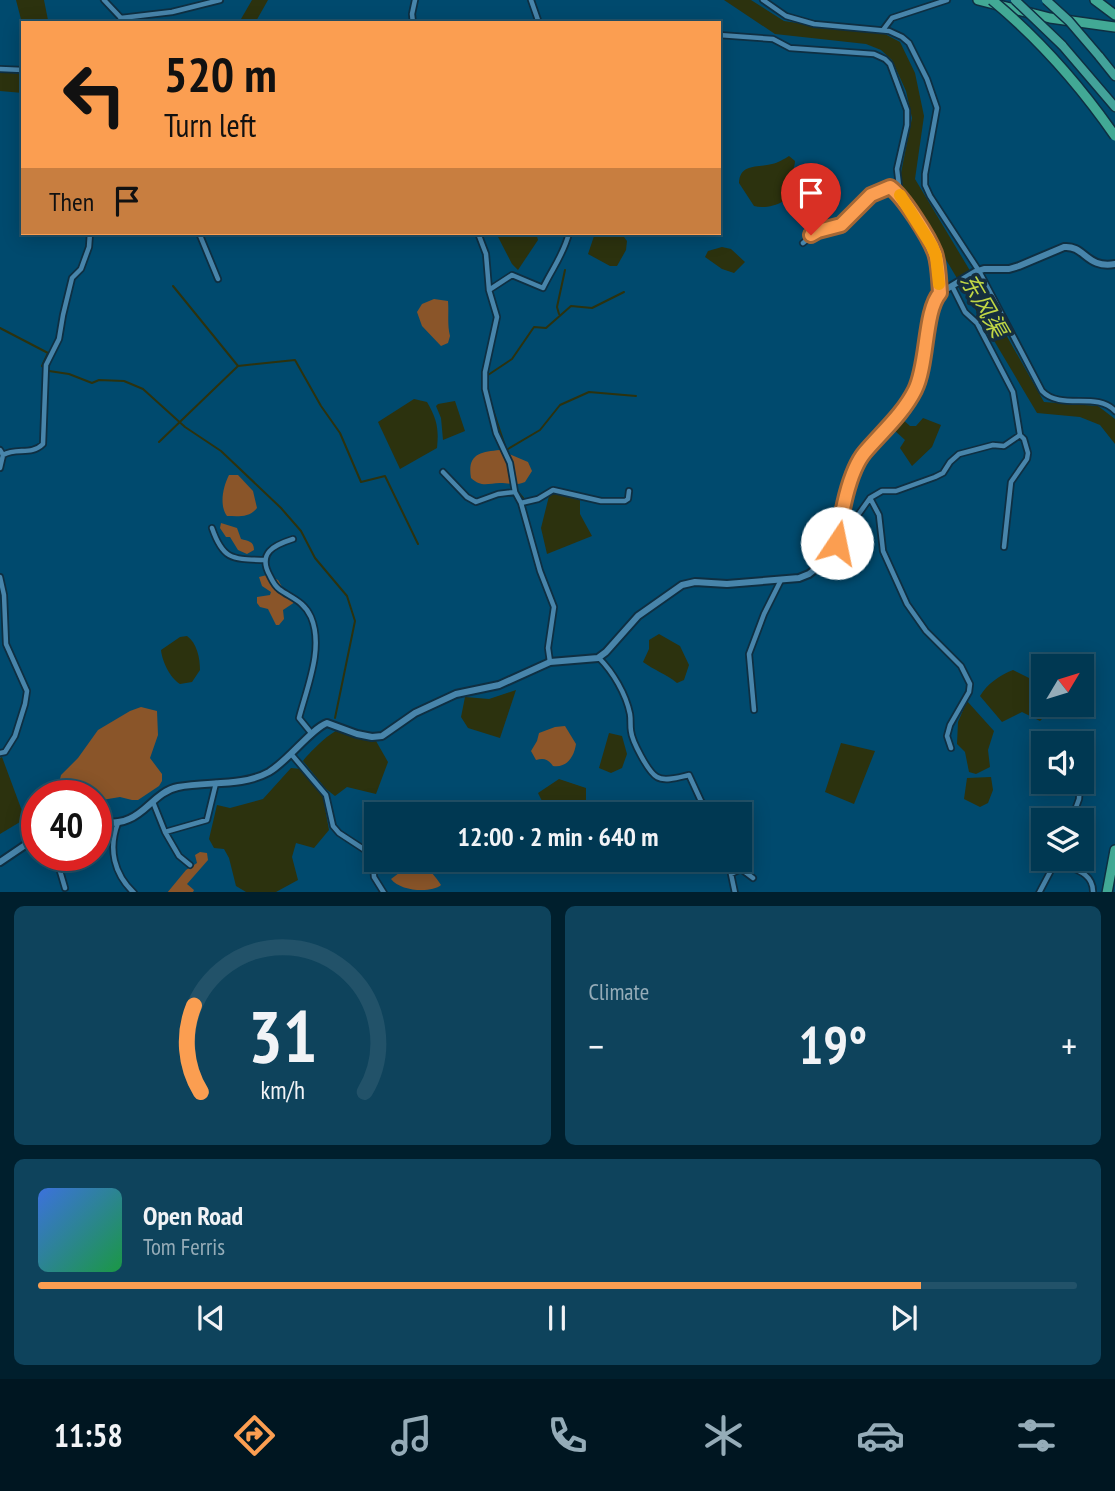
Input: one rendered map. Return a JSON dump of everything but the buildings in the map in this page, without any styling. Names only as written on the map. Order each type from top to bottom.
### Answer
[{"type":"highway","points":[[978,0],[1050,18],[1115,27]]},
{"type":"highway","points":[[992,0],[1055,58],[1088,97],[1115,136]]},
{"type":"highway","points":[[1015,0],[1062,45],[1115,107]]},
{"type":"highway","points":[[1046,0],[1069,21],[1115,76]]},
{"type":"highway","points":[[1095,0],[1115,15]]},
{"type":"highway","points":[[1107,892],[1115,850]]},
{"type":"street","points":[[104,0],[120,20],[172,12],[220,0]]},
{"type":"street","points":[[413,21],[415,0]]},
{"type":"street","points":[[531,0],[538,21]]},
{"type":"street","points":[[763,0],[786,16],[814,24],[883,30],[902,37],[909,43],[927,79],[937,108],[925,174],[925,185],[930,196],[977,272],[1042,391],[1052,399],[1105,403],[1115,411]]},
{"type":"street","points":[[883,30],[892,18],[947,0]]},
{"type":"street","points":[[721,34],[773,39],[790,48],[874,54],[885,59],[897,81],[908,114],[897,169],[900,194]]},
{"type":"street","points":[[0,69],[21,70]]},
{"type":"street","points":[[803,243],[818,231],[841,225],[871,195],[890,187],[900,194],[932,246],[936,256],[940,293]]},
{"type":"street","points":[[0,468],[1,453],[30,452],[43,444],[46,369],[59,339],[72,278],[81,269],[89,247],[90,235]]},
{"type":"street","points":[[200,235],[218,279]]},
{"type":"street","points":[[479,235],[486,254],[489,290],[498,317],[485,372],[485,389],[496,433],[510,463],[515,492],[521,503],[540,571],[554,607],[548,648],[550,662]]},
{"type":"street","points":[[489,290],[512,275],[543,288],[561,258],[568,235]]},
{"type":"street","points":[[112,822],[135,816],[162,793],[178,787],[253,779],[266,774],[292,755],[327,723],[372,737],[382,736],[415,713],[456,694],[499,685],[550,662],[598,657],[606,652],[638,617],[682,585],[695,582],[727,584],[809,574],[833,555],[857,463],[901,412],[916,388],[927,347],[934,300],[940,293],[984,269],[1009,269],[1055,249],[1070,246],[1097,264],[1115,264]]},
{"type":"street","points":[[954,285],[965,312],[977,323],[1013,393],[1020,435],[1028,453],[1027,459],[1011,482],[1004,547]]},
{"type":"street","points":[[839,525],[851,525],[870,498],[882,491],[896,491],[935,477],[943,473],[959,454],[993,445],[1004,446],[1020,435]]},
{"type":"street","points":[[443,471],[467,497],[476,502],[498,494],[515,492]]},
{"type":"street","points":[[521,503],[538,499],[553,490],[601,500],[625,501],[629,491]]},
{"type":"street","points":[[870,498],[879,515],[883,551],[907,604],[926,631],[967,675],[969,692],[950,725],[947,736],[951,748]]},
{"type":"street","points":[[212,527],[218,546],[234,559],[264,561]]},
{"type":"street","points":[[293,539],[275,545],[264,561],[264,566],[275,586],[292,595],[311,617],[316,638],[315,653],[299,718],[312,734]]},
{"type":"street","points":[[0,577],[4,595],[6,644],[27,691],[26,704],[15,736],[5,752],[0,753]]},
{"type":"street","points":[[754,710],[749,654],[764,614],[782,579]]},
{"type":"street","points":[[598,657],[613,675],[629,713],[631,732],[636,745],[653,774],[658,779],[689,775],[702,802]]},
{"type":"street","points":[[292,755],[326,795],[333,826],[364,849]]},
{"type":"street","points":[[165,832],[207,820],[217,782]]},
{"type":"street","points":[[153,801],[165,832],[179,856],[190,865]]},
{"type":"street","points":[[118,822],[113,847],[115,864],[118,874],[134,892]]},
{"type":"street","points":[[0,862],[21,848]]},
{"type":"street","points":[[60,871],[65,888]]},
{"type":"street","points":[[1039,892],[1051,871]]},
{"type":"street","points":[[1079,871],[1094,882],[1093,892]]},
{"type":"street","points":[[374,872],[384,892]]},
{"type":"street","points":[[735,872],[731,874],[735,892]]},
{"type":"street","points":[[745,872],[753,878]]},
{"type":"shaded area","points":[[434,299],[448,301],[450,336],[448,343],[441,346],[422,326],[417,312],[422,304]]},
{"type":"shaded area","points":[[500,450],[528,462],[532,471],[525,482],[485,484],[471,478],[471,464],[476,456]]},
{"type":"shaded area","points":[[229,475],[238,475],[253,491],[257,508],[250,513],[227,516],[223,507],[223,496]]},
{"type":"shaded area","points":[[221,523],[237,528],[241,539],[252,543],[254,550],[247,554],[238,550],[220,528]]},
{"type":"shaded area","points":[[267,575],[278,580],[285,592],[295,596],[295,602],[283,610],[284,619],[279,625],[276,625],[268,609],[257,603],[257,597],[270,595],[271,592],[262,586],[259,577]]},
{"type":"shaded area","points":[[141,707],[157,711],[158,735],[150,758],[162,774],[159,786],[138,800],[132,800],[112,798],[112,780],[60,780],[98,730]]},
{"type":"shaded area","points":[[565,726],[576,744],[569,761],[553,766],[546,760],[536,760],[531,751],[539,733]]},
{"type":"shaded area","points":[[200,852],[207,853],[208,860],[187,884],[193,892],[168,892],[186,870],[197,863],[195,855]]},
{"type":"shaded area","points":[[431,872],[441,885],[437,888],[416,890],[402,887],[391,879],[399,873]]},
{"type":"water","points":[[16,0],[44,0],[47,21],[21,21]]},
{"type":"water","points":[[252,0],[268,0],[256,21],[238,21]]},
{"type":"water","name":"东风渠","points":[[724,0],[751,0],[784,21],[883,33],[900,42],[915,73],[924,116],[915,179],[1044,402],[1098,406],[1115,419],[1115,444],[1100,425],[1080,417],[1037,413],[942,253],[908,202],[899,183],[912,118],[906,91],[892,60],[881,50],[866,44],[775,34]]},
{"type":"water","points":[[0,72],[21,74],[21,93],[0,91]]},
{"type":"water","points":[[789,156],[795,161],[795,184],[790,196],[773,206],[754,206],[739,183],[742,172],[776,163]]},
{"type":"water","points":[[497,235],[537,235],[538,240],[518,270]]},
{"type":"water","points":[[594,235],[622,235],[627,241],[626,250],[617,266],[610,266],[588,254]]},
{"type":"water","points":[[722,247],[731,249],[745,262],[734,273],[722,269],[705,257],[708,251]]},
{"type":"water","points":[[414,399],[427,402],[433,414],[437,430],[437,448],[400,469],[378,422]]},
{"type":"water","points":[[455,401],[465,431],[443,440],[441,418],[436,406]]},
{"type":"water","points":[[901,418],[910,426],[916,426],[923,418],[941,425],[932,447],[912,466],[900,448],[905,440],[893,429]]},
{"type":"water","points":[[552,493],[580,498],[580,514],[592,536],[547,554],[541,528]]},
{"type":"water","points":[[659,634],[680,646],[689,665],[684,680],[677,683],[643,662],[649,649],[649,640]]},
{"type":"water","points":[[187,636],[197,651],[200,670],[192,682],[180,684],[167,669],[161,650],[180,637]]},
{"type":"water","points":[[1013,670],[1031,679],[1031,716],[1022,712],[1002,722],[980,696],[1003,674]]},
{"type":"water","points":[[516,690],[500,738],[468,728],[461,717],[465,697],[489,699]]},
{"type":"water","points":[[967,701],[994,731],[988,750],[990,767],[976,774],[969,772],[965,752],[957,744],[958,722]]},
{"type":"water","points":[[338,730],[376,741],[388,762],[376,794],[347,787],[335,796],[303,761],[324,739]]},
{"type":"water","points":[[609,733],[622,736],[627,754],[622,768],[611,773],[599,768]]},
{"type":"water","points":[[841,743],[875,751],[854,804],[825,792]]},
{"type":"water","points":[[2,757],[21,808],[21,821],[0,834]]},
{"type":"water","points":[[291,768],[301,769],[323,797],[329,830],[314,848],[296,843],[292,857],[298,880],[276,892],[246,892],[236,886],[224,849],[214,848],[209,839],[217,805],[230,808],[263,799]]},
{"type":"water","points":[[991,777],[993,790],[988,803],[980,807],[964,799],[967,778]]},
{"type":"water","points":[[559,779],[586,788],[586,802],[542,801],[538,793]]},
{"type":"waterway","points":[[559,314],[557,307],[565,270]]},
{"type":"waterway","points":[[173,286],[238,366]]},
{"type":"waterway","points":[[487,389],[488,375],[512,359],[534,327],[546,328],[571,306],[592,308],[624,292]]},
{"type":"waterway","points":[[0,328],[48,353],[42,366],[44,368]]},
{"type":"waterway","points":[[159,442],[238,366],[295,360],[340,433],[361,482],[385,476],[418,544]]},
{"type":"waterway","points":[[49,371],[69,374],[92,383],[99,380],[124,381],[143,389],[185,427],[221,451],[281,508],[301,531],[315,558],[347,596],[355,621],[335,718]]},
{"type":"waterway","points":[[508,449],[540,430],[560,405],[589,392],[636,396]]},
{"type":"waterway","points":[[489,398],[508,455]]},
{"type":"waterway","points":[[517,491],[523,498]]},
{"type":"slow traffic","points":[[900,195],[932,246],[936,256],[939,284]]},
{"type":"route","points":[[811,235],[841,225],[871,195],[890,187],[900,194],[932,246],[936,256],[940,293],[934,300],[927,347],[916,388],[901,412],[857,463],[839,525],[837,543]]}]
